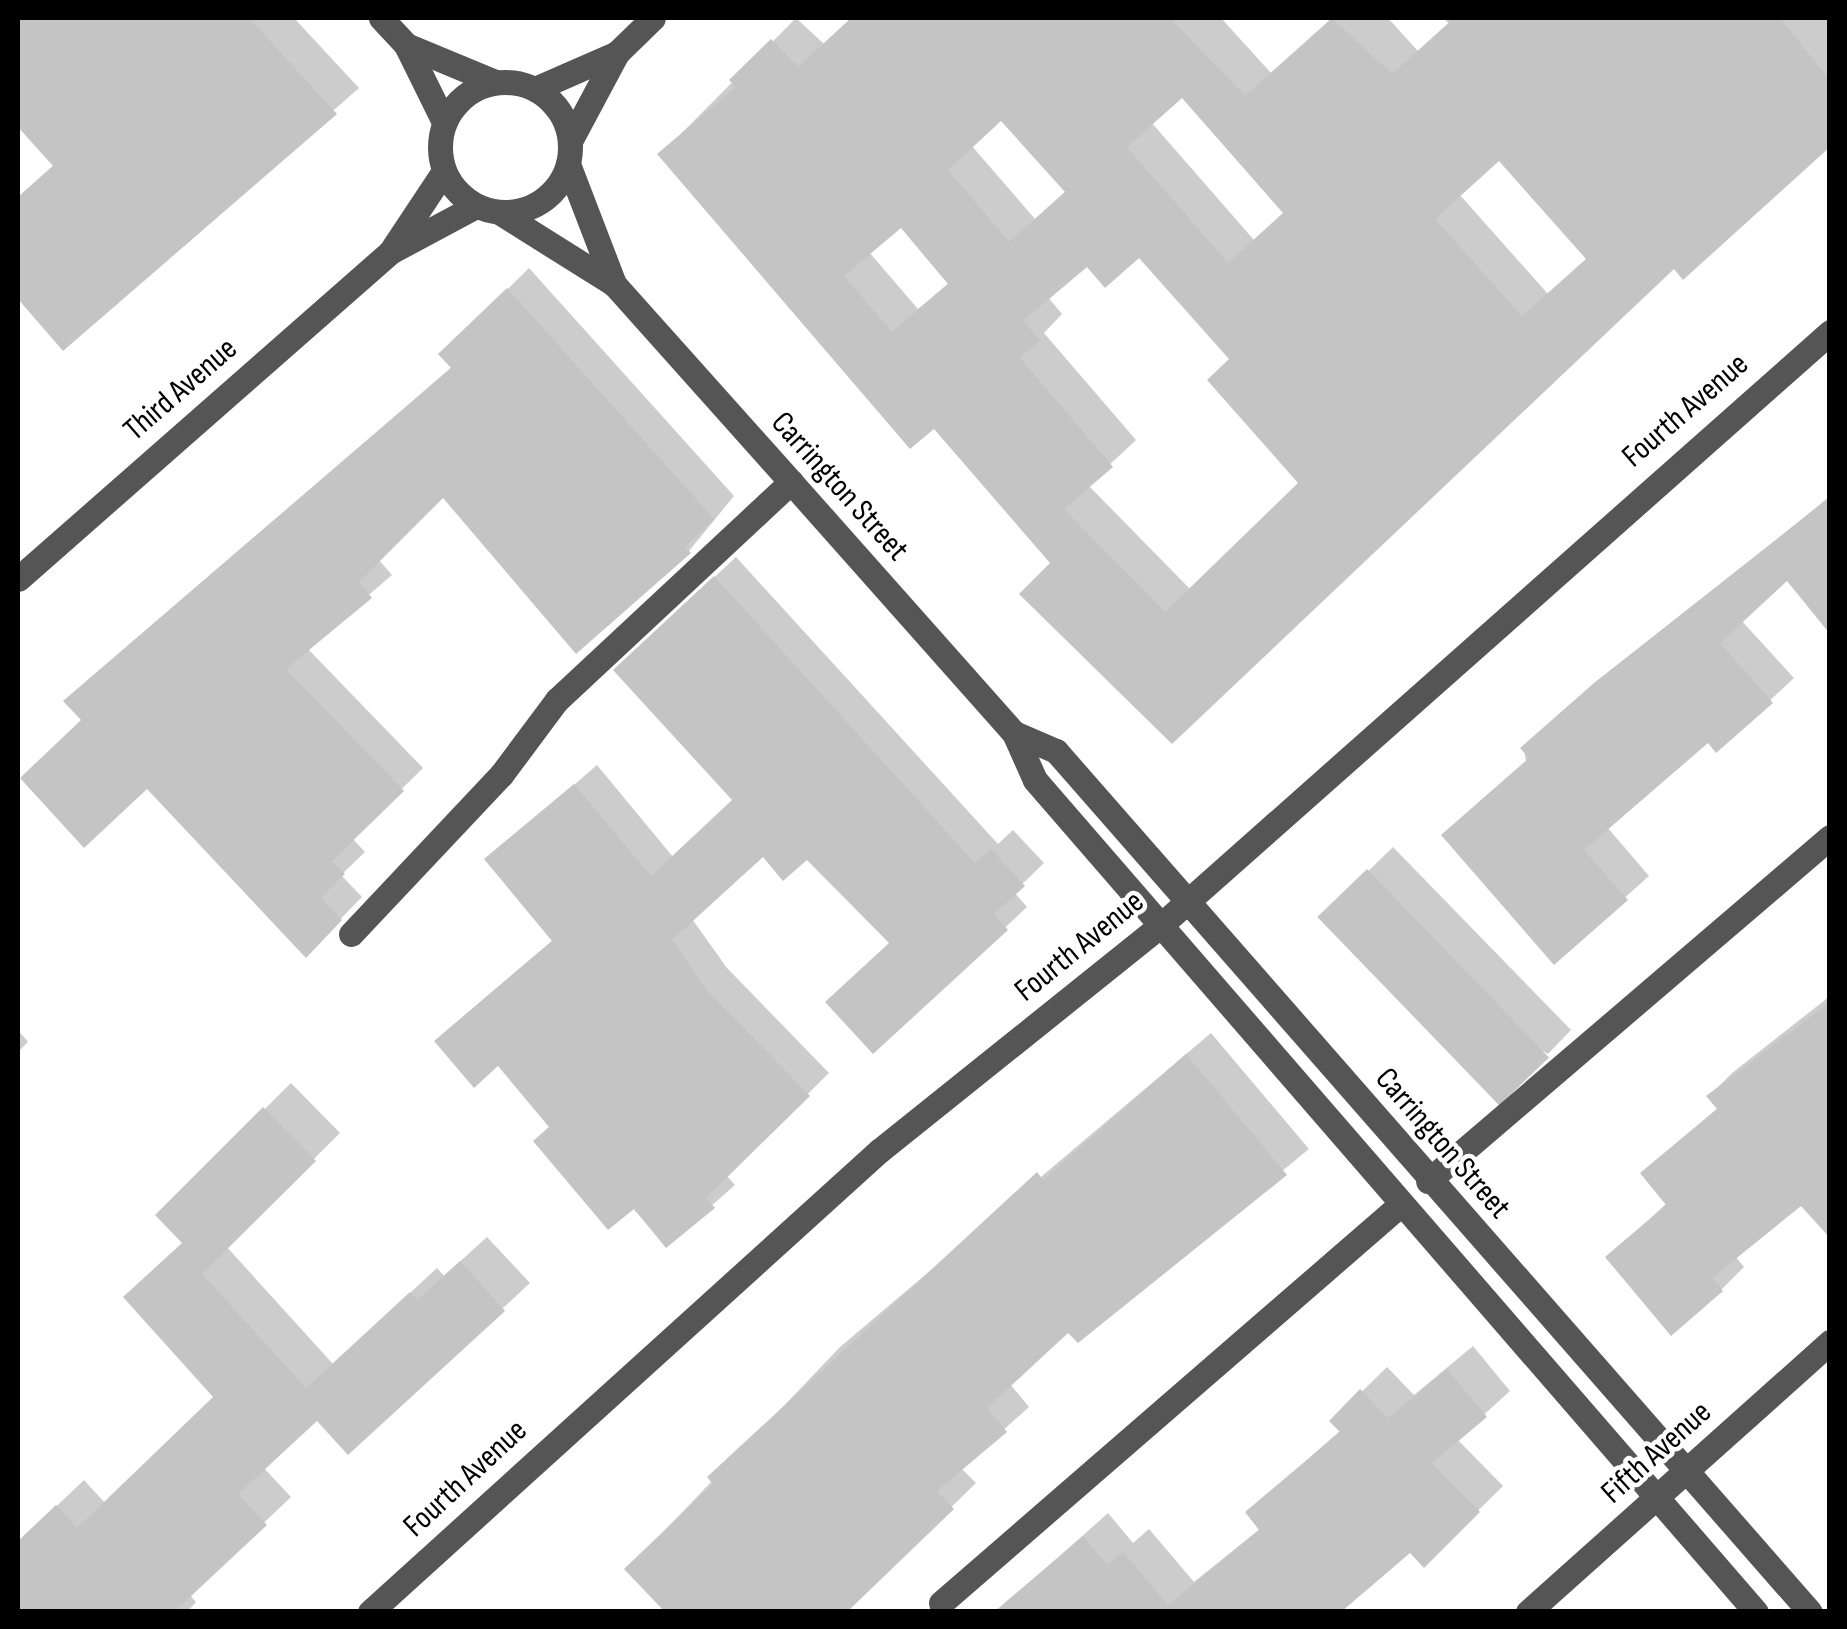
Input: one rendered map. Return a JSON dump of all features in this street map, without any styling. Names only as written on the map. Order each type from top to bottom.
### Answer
[{"type":"street","points":[[381,18],[406,45],[444,122],[444,171],[488,209],[549,195],[616,53]]},
{"type":"street","points":[[535,89],[616,53],[653,18]]},
{"type":"street","points":[[406,45],[494,82],[535,89],[552,102],[569,153]]},
{"type":"street","points":[[444,122],[474,90],[494,82]]},
{"type":"street","name":"Carrington Street","points":[[569,153],[614,284]]},
{"type":"street","name":"Third Avenue","points":[[18,579],[390,252],[444,171]]},
{"type":"street","name":"Carrington Street","points":[[488,209],[614,284],[1014,733],[1035,780],[1756,1612]]},
{"type":"street","name":"Third Avenue","points":[[390,252],[488,209]]},
{"type":"street","name":"Fourth Avenue","points":[[370,1612],[879,1150],[1160,925],[1830,332]]},
{"type":"street","points":[[351,934],[501,775],[557,700],[792,482]]},
{"type":"street","name":"Carrington Street","points":[[1014,733],[1056,751],[1190,899],[1428,1181],[1810,1612]]},
{"type":"street","points":[[1428,1181],[1830,836]]},
{"type":"street","points":[[941,1603],[1400,1205]]},
{"type":"street","name":"Fifth Avenue","points":[[1528,1612],[1830,1342]]},
{"type":"building","points":[[18,18],[249,18],[337,114],[63,351],[18,299],[18,197],[53,166],[18,127]]},
{"type":"building","points":[[851,18],[1170,18],[1245,96],[1332,18],[1392,74],[1454,18],[1780,18],[1830,80],[1830,147],[1683,280],[1674,269],[1172,744],[1019,594],[1050,563],[934,429],[910,449],[657,154],[736,87],[729,80],[771,39],[798,67]],"holes":[[[1182,98],[1283,213],[1228,263],[1127,147]],[[1001,121],[1065,192],[1009,242],[948,170]],[[1499,161],[1586,259],[1522,316],[1435,219]],[[901,228],[948,284],[892,332],[844,276]],[[1139,258],[1229,359],[1207,380],[1298,483],[1165,612],[1064,509],[1113,467],[1020,358],[1040,340],[1023,321],[1087,267],[1105,288]]]},
{"type":"building","points":[[507,288],[714,519],[685,547],[691,553],[576,654],[443,498],[359,582],[372,598],[286,669],[404,791],[332,861],[345,874],[321,898],[342,920],[306,958],[147,789],[84,848],[20,778],[81,720],[63,701],[451,368],[438,354]]},
{"type":"building","points":[[1830,497],[1830,634],[1787,581],[1720,643],[1773,703],[1716,753],[1708,743],[1584,850],[1628,900],[1554,965],[1441,835],[1529,758],[1520,748],[1594,683]]},
{"type":"building","points":[[714,576],[975,863],[991,849],[1025,886],[994,914],[1008,930],[873,1054],[825,1002],[889,943],[807,860],[783,881],[763,857],[672,940],[706,989],[810,1096],[706,1198],[715,1208],[666,1248],[634,1209],[608,1230],[533,1141],[549,1127],[498,1066],[474,1088],[434,1041],[552,941],[484,859],[574,784],[651,876],[732,800],[613,670]]},
{"type":"building","points":[[1367,869],[1549,1057],[1499,1105],[1317,917]]},
{"type":"building","points":[[1830,1002],[1830,1238],[1801,1206],[1712,1278],[1723,1291],[1671,1336],[1605,1257],[1666,1205],[1640,1173],[1717,1109],[1706,1096]]},
{"type":"building","points":[[1186,1054],[1287,1175],[1078,1343],[1068,1333],[987,1408],[1007,1432],[937,1491],[954,1509],[847,1612],[665,1612],[624,1569],[713,1484],[707,1477],[1037,1172],[1043,1180]]},
{"type":"building","points":[[263,1107],[316,1161],[202,1274],[306,1388],[410,1292],[417,1300],[460,1261],[505,1311],[348,1455],[317,1421],[238,1494],[267,1525],[174,1612],[18,1612],[18,1541],[56,1505],[77,1528],[213,1397],[123,1297],[182,1243],[155,1215]]},
{"type":"building","points":[[1447,1369],[1487,1417],[1432,1463],[1480,1512],[1424,1568],[1410,1553],[1341,1612],[994,1612],[1083,1536],[1107,1565],[1123,1552],[1168,1605],[1259,1530],[1245,1512],[1340,1432],[1329,1421],[1360,1389],[1388,1418]]}]
